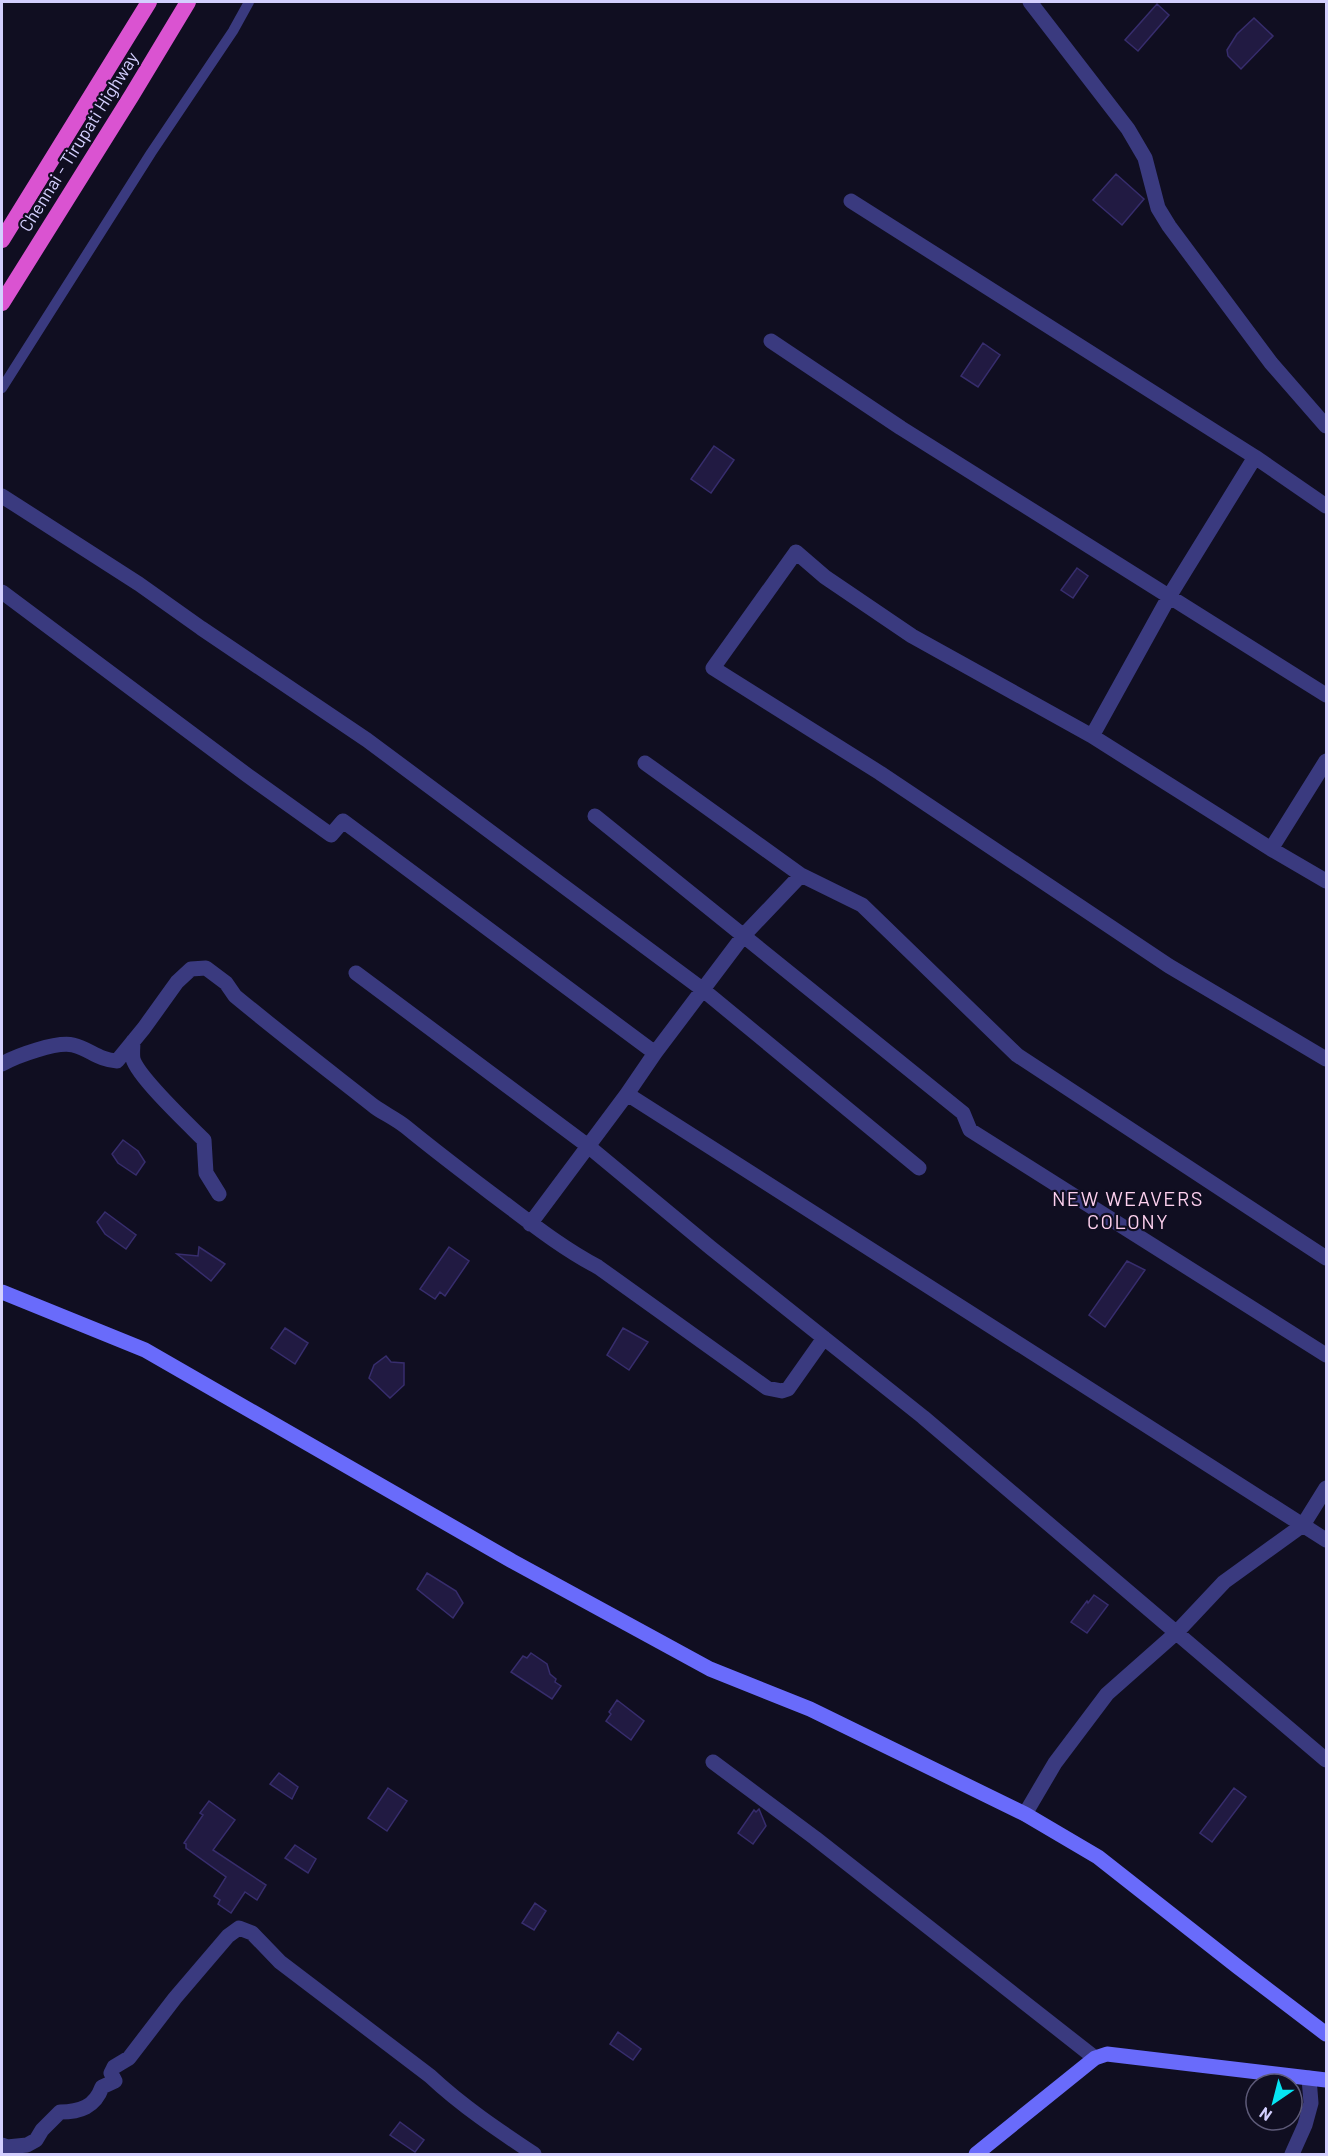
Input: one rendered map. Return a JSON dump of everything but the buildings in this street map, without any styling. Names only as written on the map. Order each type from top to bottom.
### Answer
[{"type":"highway","name":"Chennai - Tirupati Highway","points":[[2,240],[149,2]]},
{"type":"highway","name":"Chennai - Tirupati Highway","points":[[2,303],[188,2]]},
{"type":"main road","points":[[2,1292],[145,1350],[512,1561],[710,1669],[810,1709],[1025,1814],[1098,1857],[1326,2034]]},
{"type":"main road","points":[[976,2154],[1095,2058],[1107,2054],[1326,2080]]},
{"type":"street","points":[[1030,2],[1128,129],[1145,158],[1158,208],[1169,226],[1271,363],[1326,426]]},
{"type":"street","points":[[851,201],[1255,457],[1326,506]]},
{"type":"street","points":[[771,341],[901,428],[1326,695]]},
{"type":"street","points":[[1092,736],[1170,596],[1255,457]]},
{"type":"street","points":[[2,496],[139,584],[367,740],[702,989],[919,1168]]},
{"type":"street","points":[[1326,881],[1092,736],[912,636],[825,577],[796,552],[713,668],[880,773],[1169,966],[1326,1059]]},
{"type":"street","points":[[2,592],[247,776],[331,835],[343,821],[655,1053]]},
{"type":"street","points":[[1271,849],[1326,761]]},
{"type":"street","points":[[645,763],[801,875],[862,905],[1017,1055],[1326,1257]]},
{"type":"street","points":[[595,816],[963,1113],[970,1130],[1326,1355]]},
{"type":"street","points":[[530,1224],[702,989],[744,935],[801,875]]},
{"type":"street","points":[[2,1064],[12,1058],[45,1047],[71,1044],[96,1056],[117,1061],[177,982],[190,969],[206,968],[226,983],[242,1001],[313,1059],[377,1108],[404,1125],[429,1147],[530,1224],[577,1256],[598,1266],[767,1388],[782,1391],[788,1389],[824,1338]]},
{"type":"street","points":[[356,973],[588,1146],[923,1418],[1326,1760]]},
{"type":"street","points":[[132,1041],[133,1060],[138,1068],[204,1140],[206,1173],[210,1184],[219,1194]]},
{"type":"street","points":[[627,1094],[1326,1540]]},
{"type":"street","points":[[1025,1814],[1055,1763],[1107,1694],[1176,1633],[1224,1582],[1303,1525],[1326,1488]]},
{"type":"street","points":[[713,1762],[815,1838],[1095,2058]]},
{"type":"street","points":[[2,2145],[27,2145],[36,2140],[42,2130],[60,2112],[75,2112],[92,2105],[99,2096],[102,2086],[115,2081],[111,2073],[114,2067],[129,2058],[175,1998],[228,1936],[239,1928],[252,1933],[280,1962],[430,2076],[452,2096],[511,2140],[534,2154]]},
{"type":"street","points":[[1292,2154],[1305,2125],[1311,2103],[1309,2078]]},
{"type":"street","points":[[2,2151],[6,2154]]},
{"type":"lane","points":[[2,388],[145,162],[233,31],[249,2]]},
{"type":"district","name":"NEW WEAVERS COLONY","points":[[1128,1210]]}]
